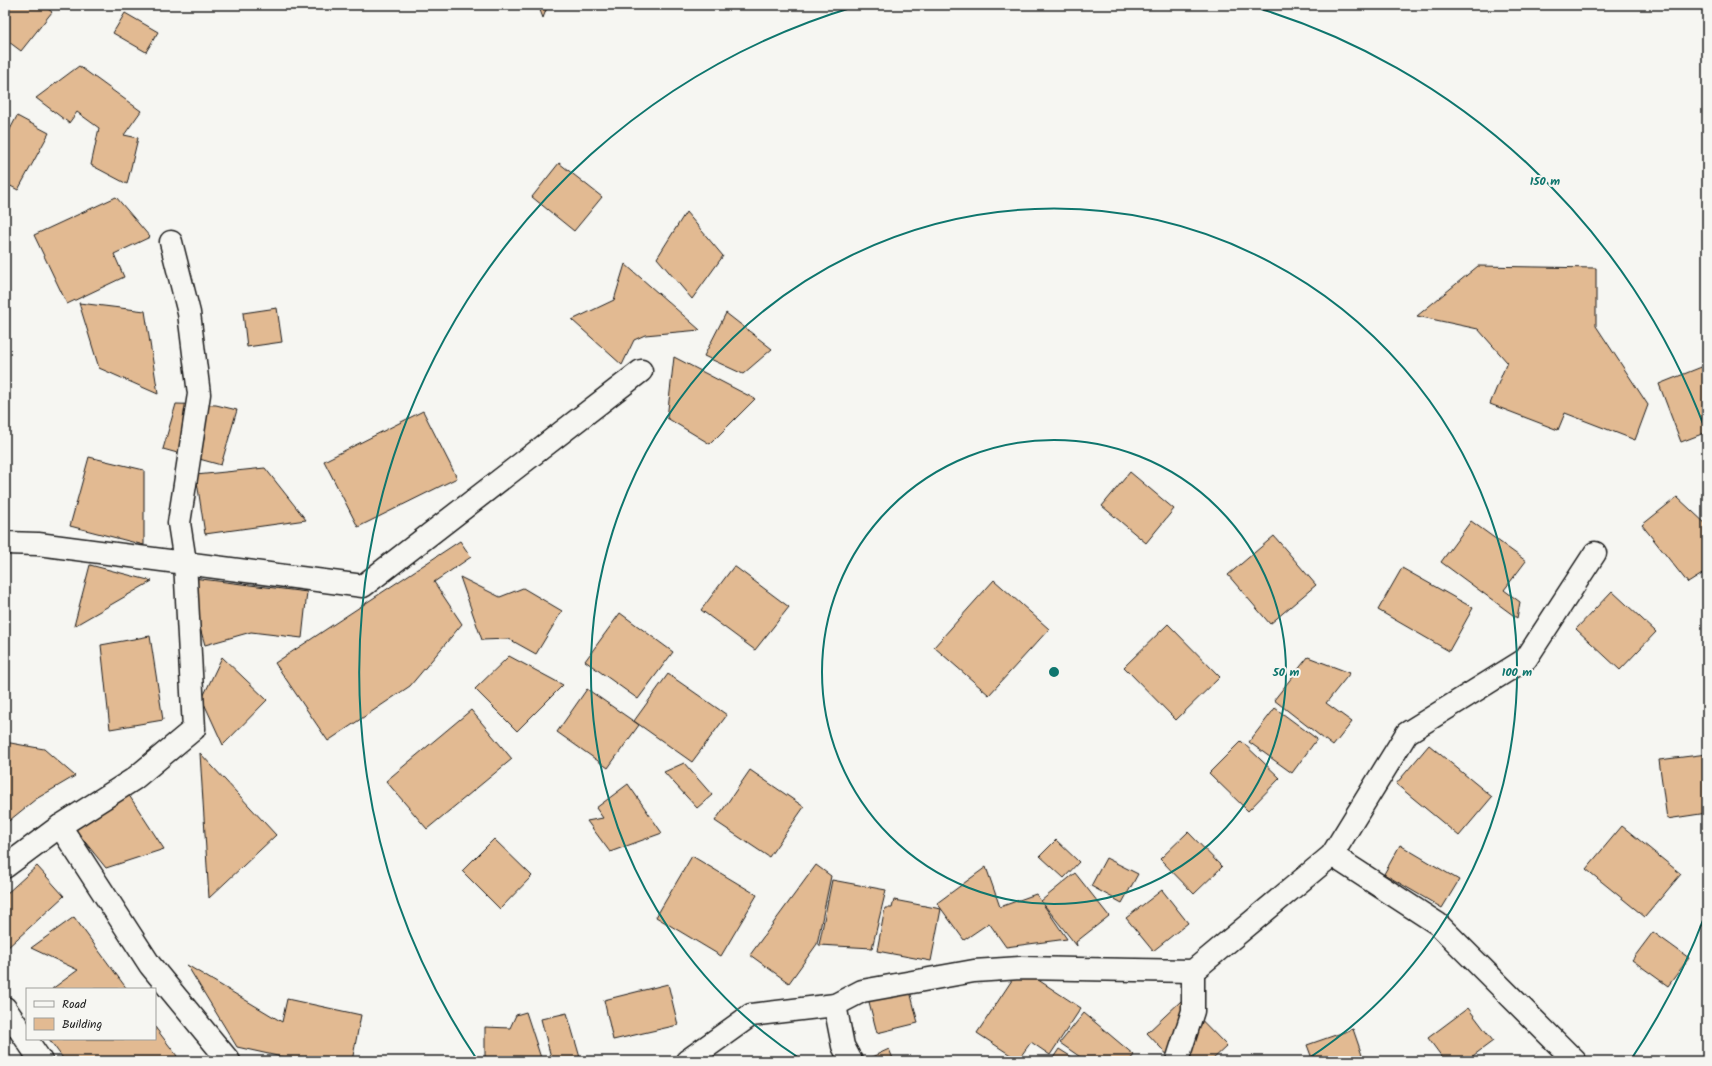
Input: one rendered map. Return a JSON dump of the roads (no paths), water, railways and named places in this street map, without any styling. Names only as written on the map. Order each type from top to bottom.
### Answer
[{"type":"street","points":[[5,868],[60,826],[134,779],[194,728],[185,562],[179,523],[199,394],[189,313],[171,242]]},
{"type":"street","points":[[5,543],[38,544],[363,586],[641,371]]},
{"type":"street","points":[[687,1061],[751,1015],[834,1005],[862,991],[974,971],[1020,968],[1192,971],[1332,855],[1407,733],[1526,659],[1595,553]]},
{"type":"street","points":[[60,826],[150,965],[229,1061]]},
{"type":"street","points":[[1332,855],[1438,924],[1575,1061]]},
{"type":"street","points":[[1177,1061],[1193,1011],[1192,971]]},
{"type":"street","points":[[834,1005],[843,1046],[851,1061]]},
{"type":"street","points":[[5,1008],[26,1039]]},
{"type":"street","points":[[27,1040],[41,1061]]}]
